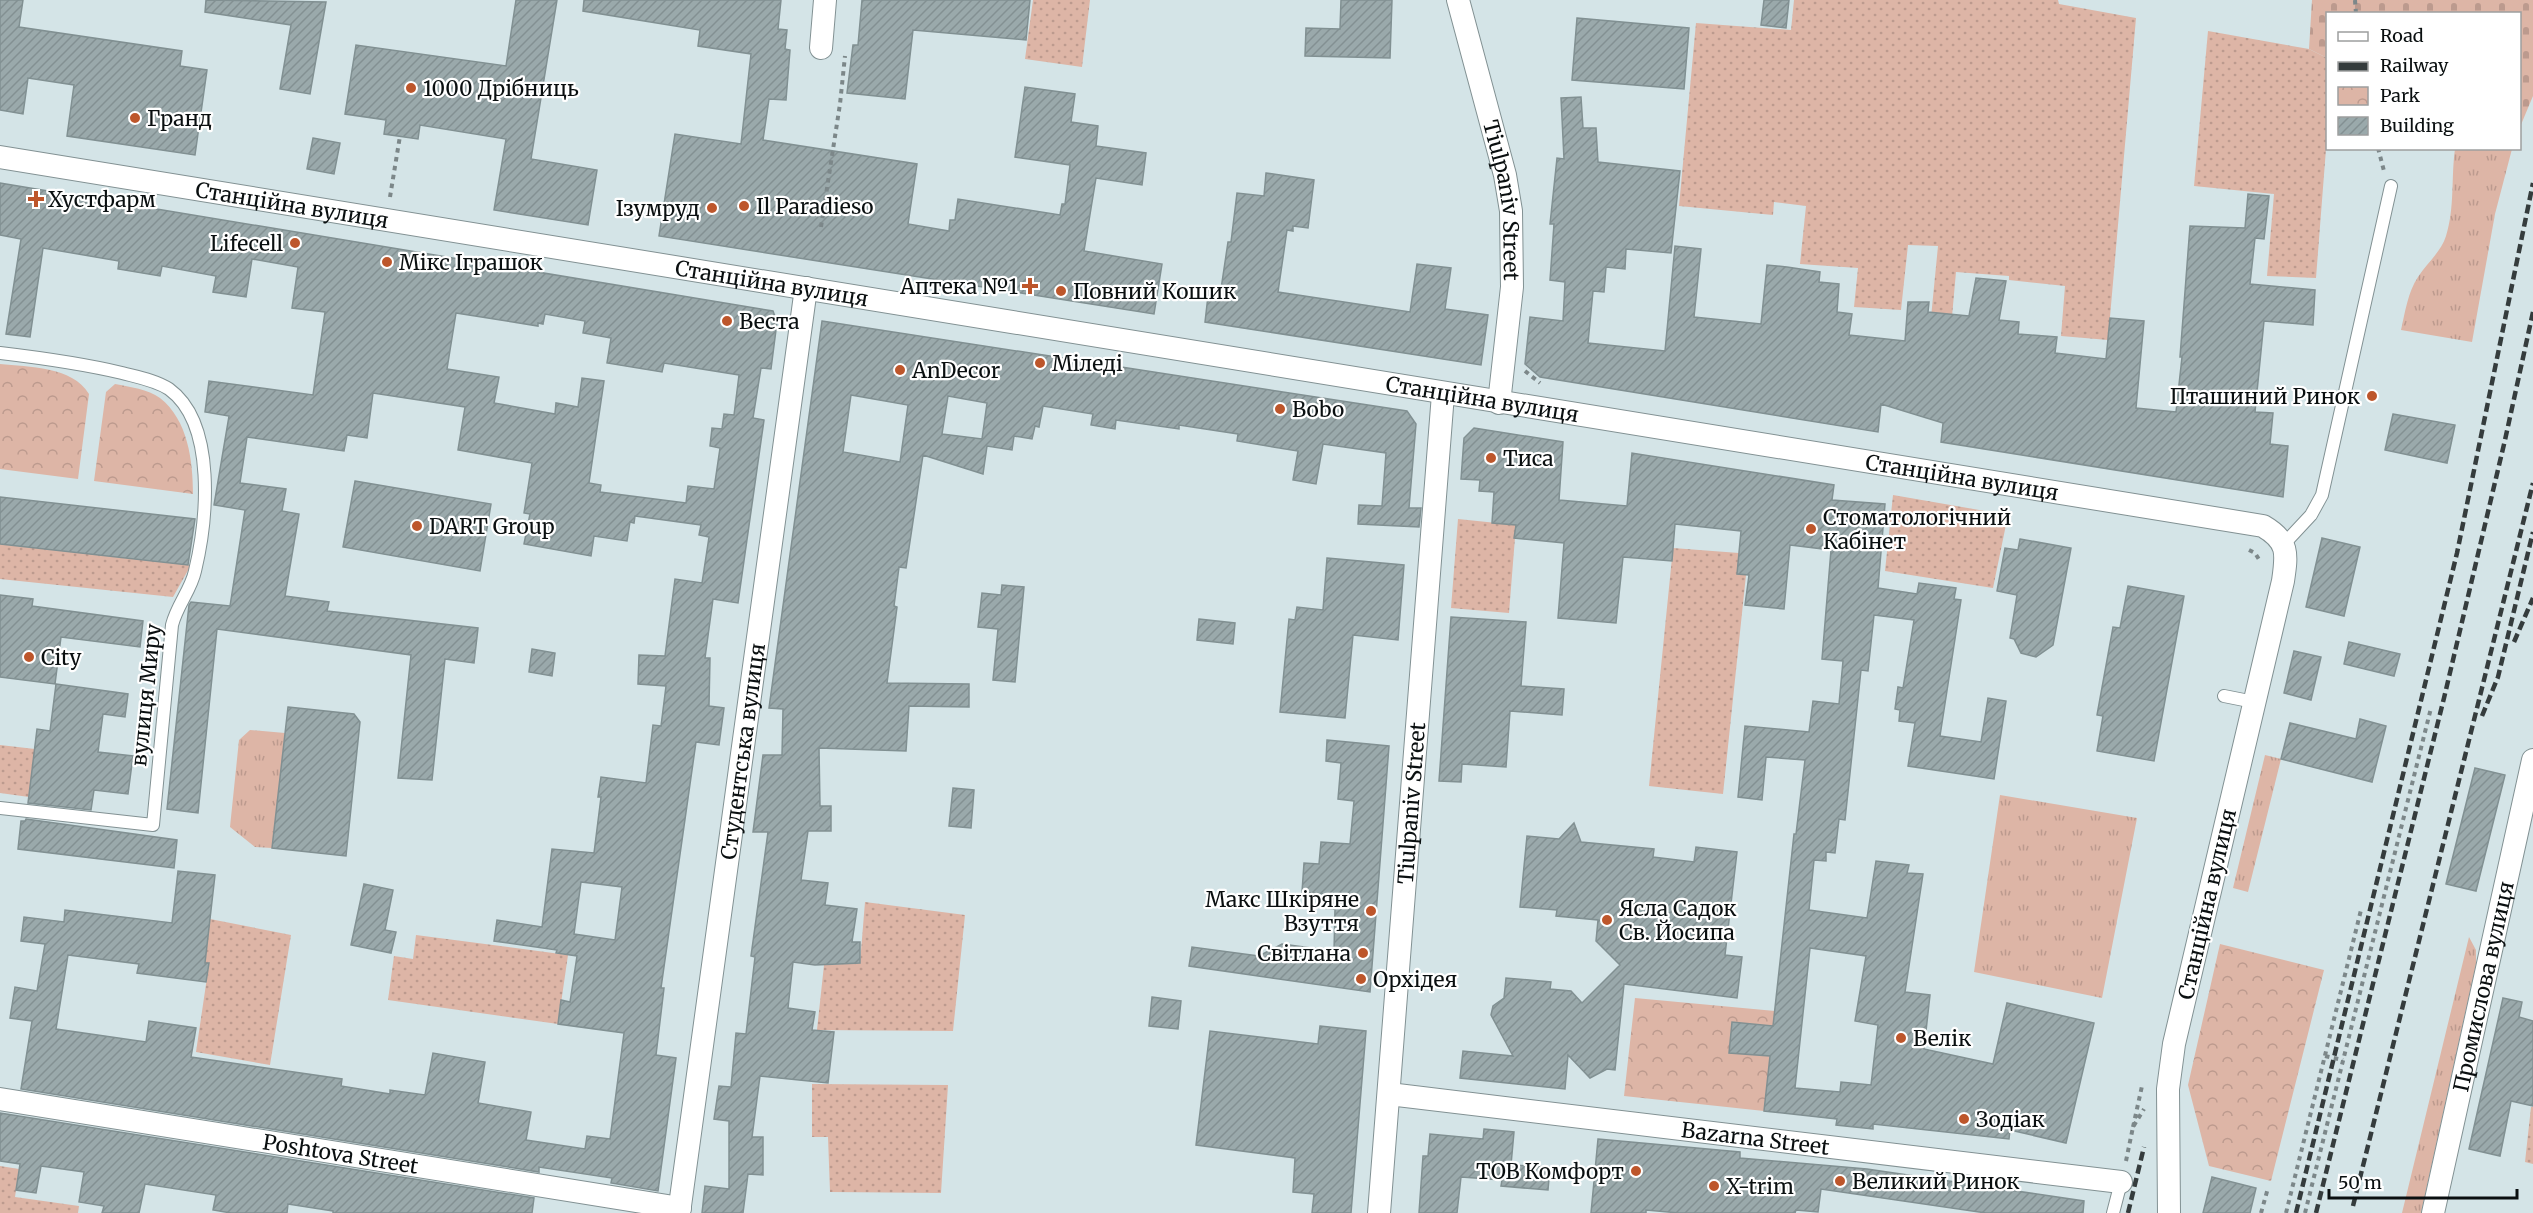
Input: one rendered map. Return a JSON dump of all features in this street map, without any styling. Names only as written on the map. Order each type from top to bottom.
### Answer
[{"type":"street","points":[[821,48],[825,0]]},
{"type":"street","name":"Tiulpaniv Street","points":[[1458,0],[1505,175],[1511,211],[1512,287],[1499,403]]},
{"type":"street","name":"Станційна вулиця","points":[[0,157],[2263,526],[2276,533],[2284,544],[2286,560],[2283,582],[2174,1044],[2168,1089],[2169,1213]]},
{"type":"street","name":"Студентська вулиця","points":[[680,1210],[806,288]]},
{"type":"street","name":"Tiulpaniv Street","points":[[1379,1213],[1443,394]]},
{"type":"street","name":"Промислова вулиця","points":[[2433,1213],[2533,760]]},
{"type":"street","name":"Bazarna Street","points":[[1389,1094],[2121,1182]]},
{"type":"street","name":"Poshtova Street","points":[[0,1099],[680,1210]]},
{"type":"lane","points":[[2284,544],[2311,515],[2322,495],[2391,186]]},
{"type":"lane","name":"вулиця Миру","points":[[0,353],[71,361],[143,378],[169,390],[182,402],[193,420],[199,441],[205,487],[196,569],[192,582],[176,610],[172,625],[153,825],[0,808]]},
{"type":"lane","points":[[2224,696],[2254,702]]},
{"type":"lane","points":[[2113,1213],[2121,1182]]},
{"type":"path","points":[[821,48],[843,50],[845,53],[840,104],[821,227]]},
{"type":"path","points":[[390,197],[400,136]]},
{"type":"path","points":[[1520,366],[1539,383],[1550,385]]},
{"type":"path","points":[[2239,548],[2255,553],[2260,560],[2260,566]]},
{"type":"path","points":[[2305,1213],[2431,708]]},
{"type":"path","points":[[2286,1213],[2361,910]]},
{"type":"path","points":[[2325,1056],[2343,1060]]},
{"type":"path","points":[[2121,1182],[2144,1080]]},
{"type":"path","points":[[2133,1127],[2140,1114],[2168,1089]]},
{"type":"path","points":[[2262,1213],[2268,1188]]},
{"type":"green space","points":[[1033,0],[1090,0],[1082,67],[1025,59]]},
{"type":"green space","points":[[1794,0],[2058,0],[2059,4],[2136,18],[2108,340],[2061,336],[2065,286],[2009,280],[2009,276],[1956,272],[1949,350],[1928,348],[1938,246],[1908,245],[1901,310],[1854,307],[1858,268],[1800,264],[1806,206],[1774,202],[1773,215],[1679,206],[1696,23],[1791,30]]},
{"type":"green space","points":[[2312,0],[2533,0],[2533,96],[2521,125],[2521,12],[2326,12],[2326,58],[2309,49]]},
{"type":"green space","points":[[2208,31],[2309,49],[2326,58],[2326,149],[2316,278],[2267,276],[2274,194],[2194,186]]},
{"type":"green space","points":[[2455,150],[2512,150],[2495,214],[2472,342],[2401,330],[2412,289],[2446,236],[2451,215]]},
{"type":"green space","points":[[0,364],[36,367],[61,373],[72,378],[89,394],[78,479],[0,469]]},
{"type":"green space","points":[[115,384],[150,392],[160,398],[177,418],[183,429],[190,455],[193,494],[94,481],[106,392]]},
{"type":"green space","points":[[1893,495],[2008,515],[1993,588],[1885,571]]},
{"type":"green space","points":[[1458,519],[1516,525],[1509,613],[1451,608]]},
{"type":"green space","points":[[0,544],[191,565],[173,597],[0,579]]},
{"type":"green space","points":[[1673,548],[1739,553],[1737,574],[1746,575],[1723,794],[1649,786]]},
{"type":"green space","points":[[250,730],[285,733],[272,848],[255,847],[230,827],[239,740]]},
{"type":"green space","points":[[0,745],[35,749],[29,797],[0,793]]},
{"type":"green space","points":[[2265,755],[2281,759],[2248,892],[2233,888]]},
{"type":"green space","points":[[2000,795],[2137,818],[2102,998],[1974,972]]},
{"type":"green space","points":[[865,902],[965,915],[953,1031],[817,1030],[824,965],[860,963]]},
{"type":"green space","points":[[210,919],[291,935],[270,1065],[196,1052],[209,964],[205,963]]},
{"type":"green space","points":[[416,935],[568,955],[558,1024],[388,1000],[394,956],[413,959]]},
{"type":"green space","points":[[2469,937],[2476,950],[2476,964],[2421,1213],[2402,1213]]},
{"type":"green space","points":[[2220,944],[2324,970],[2271,1181],[2209,1166],[2188,1085]]},
{"type":"green space","points":[[1635,998],[1775,1011],[1764,1111],[1624,1096]]},
{"type":"green space","points":[[812,1084],[948,1085],[941,1193],[830,1192],[828,1137],[812,1137]]},
{"type":"green space","points":[[2531,1107],[2533,1107],[2533,1164],[2525,1162]]},
{"type":"green space","points":[[0,1166],[19,1169],[15,1197],[79,1206],[78,1213],[0,1213]]},
{"type":"building","points":[[0,0],[23,0],[19,27],[182,51],[180,66],[207,70],[195,155],[67,136],[74,85],[28,78],[23,114],[0,110]]},
{"type":"building","points":[[206,0],[326,2],[310,94],[280,89],[291,25],[205,12]]},
{"type":"building","points":[[516,0],[557,0],[531,159],[597,170],[588,225],[494,210],[506,139],[420,125],[418,139],[384,134],[386,120],[345,114],[356,45],[506,66]]},
{"type":"building","points":[[584,0],[781,0],[778,29],[787,30],[785,49],[790,50],[786,100],[769,99],[763,140],[917,164],[908,224],[949,231],[950,220],[955,220],[958,199],[1060,215],[1062,204],[1065,204],[1070,165],[1015,157],[1025,87],[1075,94],[1071,122],[1098,126],[1096,146],[1146,153],[1142,185],[1096,178],[1084,251],[1162,264],[1154,314],[659,236],[675,134],[741,144],[751,54],[698,46],[700,30],[583,11]]},
{"type":"building","points":[[862,0],[1030,0],[1026,40],[913,30],[905,99],[847,93],[853,45],[858,45]]},
{"type":"building","points":[[1341,0],[1392,0],[1390,58],[1305,56],[1306,28],[1340,29]]},
{"type":"building","points":[[1764,0],[1789,0],[1786,28],[1761,25]]},
{"type":"building","points":[[1577,18],[1689,28],[1684,89],[1572,80]]},
{"type":"building","points":[[1581,97],[1583,128],[1596,128],[1598,162],[1680,171],[1671,253],[1626,249],[1625,269],[1606,267],[1604,292],[1593,291],[1588,343],[1665,351],[1675,246],[1701,249],[1694,317],[1761,324],[1767,265],[1787,267],[1820,272],[1819,282],[1839,284],[1837,312],[1852,314],[1849,335],[1905,341],[1908,302],[1929,302],[1928,312],[1969,316],[1976,278],[2006,281],[1999,320],[2019,322],[2018,334],[2057,337],[2055,353],[2106,359],[2110,318],[2144,321],[2136,408],[2176,412],[2182,357],[2180,357],[2190,226],[2245,228],[2248,194],[2269,196],[2264,239],[2255,238],[2250,284],[2315,290],[2313,325],[2264,321],[2255,412],[2273,413],[2270,444],[2288,446],[2283,497],[1941,442],[1943,423],[1881,404],[1878,432],[1540,377],[1525,364],[1530,317],[1563,321],[1565,282],[1550,280],[1554,224],[1550,224],[1557,158],[1564,159],[1561,98]]},
{"type":"building","points":[[313,138],[340,143],[334,174],[307,169]]},
{"type":"building","points":[[1266,173],[1314,180],[1308,228],[1293,226],[1293,231],[1287,230],[1278,292],[1410,312],[1417,264],[1451,268],[1445,309],[1488,315],[1481,365],[1205,322],[1209,287],[1221,289],[1228,242],[1231,242],[1237,193],[1264,196]]},
{"type":"building","points":[[0,183],[773,311],[777,322],[771,369],[761,368],[753,418],[764,420],[738,603],[713,599],[705,658],[710,658],[709,706],[724,708],[719,745],[696,742],[661,988],[664,988],[656,1055],[676,1058],[658,1191],[611,1183],[612,1178],[539,1167],[539,1172],[21,1089],[32,1021],[10,1018],[15,987],[37,991],[45,944],[21,941],[24,917],[64,922],[65,910],[172,923],[178,871],[215,875],[205,963],[209,963],[206,982],[137,973],[139,964],[68,955],[56,1029],[146,1042],[149,1021],[196,1028],[191,1057],[342,1079],[341,1086],[390,1094],[390,1090],[425,1095],[433,1053],[485,1062],[478,1103],[531,1112],[526,1140],[585,1149],[587,1136],[610,1139],[624,1033],[558,1024],[561,1000],[570,1002],[577,956],[556,953],[557,950],[494,941],[497,920],[542,927],[552,849],[594,853],[601,797],[598,797],[601,777],[646,783],[653,725],[661,726],[666,686],[638,684],[639,655],[665,656],[675,579],[702,583],[709,537],[699,535],[701,525],[635,516],[634,523],[630,522],[627,541],[594,536],[591,556],[524,544],[530,514],[524,513],[532,463],[458,450],[465,407],[373,393],[367,438],[347,435],[344,451],[247,437],[240,483],[286,489],[282,511],[299,514],[285,596],[329,602],[327,611],[478,628],[474,663],[445,659],[432,780],[398,778],[411,655],[217,629],[198,813],[167,809],[189,605],[191,602],[230,606],[245,510],[214,505],[229,416],[205,412],[209,381],[313,395],[325,312],[292,308],[298,267],[252,259],[246,297],[213,292],[216,276],[162,266],[160,276],[118,269],[119,261],[43,248],[30,337],[6,334],[21,239],[0,235]],"holes":[[[456,313],[538,326],[538,323],[543,324],[545,314],[585,321],[583,333],[611,338],[607,363],[662,372],[664,363],[739,375],[734,415],[724,414],[722,429],[712,428],[710,446],[720,448],[714,489],[688,486],[686,503],[600,492],[601,485],[589,483],[604,381],[582,378],[578,407],[556,403],[555,414],[494,403],[499,377],[447,369]],[[581,882],[622,887],[615,940],[574,934]]]},
{"type":"building","points":[[822,321],[1407,411],[1416,424],[1409,508],[1421,508],[1419,527],[1358,524],[1359,505],[1382,506],[1386,453],[1323,444],[1316,484],[1293,480],[1298,451],[1237,441],[1238,434],[1179,425],[1179,429],[1116,420],[1115,429],[1091,425],[1093,414],[1043,406],[1039,427],[1035,426],[1032,439],[1014,436],[1012,450],[987,446],[983,474],[923,455],[906,568],[899,567],[894,606],[897,607],[887,683],[969,684],[969,707],[909,706],[906,751],[819,748],[820,806],[831,806],[831,831],[808,831],[801,880],[828,883],[825,905],[857,909],[852,942],[860,942],[860,963],[815,965],[793,962],[788,1008],[815,1012],[812,1030],[834,1032],[828,1083],[760,1076],[752,1137],[763,1137],[763,1175],[748,1174],[743,1213],[702,1213],[705,1186],[729,1189],[729,1121],[714,1119],[719,1086],[731,1087],[736,1033],[746,1034],[755,957],[751,956],[768,832],[753,832],[763,755],[782,755],[783,709],[769,708]],"holes":[[[851,395],[908,405],[900,462],[843,452]],[[948,396],[987,403],[982,439],[942,434]]]},
{"type":"building","points":[[2393,414],[2455,425],[2447,463],[2385,450]]},
{"type":"building","points":[[1474,428],[1563,442],[1559,500],[1627,506],[1632,453],[1834,485],[1832,500],[1885,504],[1878,588],[1917,594],[1919,583],[1956,588],[1954,599],[1961,600],[1940,736],[1981,742],[1988,698],[2006,701],[1994,779],[1908,766],[1915,723],[1899,721],[1900,710],[1895,709],[1898,687],[1903,688],[1914,620],[1874,615],[1868,671],[1861,670],[1845,820],[1839,819],[1835,853],[1826,852],[1826,861],[1814,860],[1809,910],[1867,918],[1876,861],[1909,865],[1907,873],[1923,874],[1905,992],[1930,995],[1924,1049],[1993,1064],[2007,1003],[2094,1023],[2066,1143],[2010,1130],[2009,1139],[1873,1124],[1873,1129],[1836,1125],[1837,1119],[1764,1111],[1770,1056],[1729,1053],[1732,1022],[1773,1026],[1794,834],[1796,834],[1805,760],[1766,757],[1762,800],[1738,797],[1745,726],[1809,732],[1813,701],[1839,704],[1843,661],[1822,659],[1831,550],[1790,545],[1784,609],[1745,605],[1749,575],[1737,574],[1741,531],[1675,524],[1672,561],[1623,557],[1616,623],[1558,618],[1564,543],[1514,538],[1516,525],[1492,523],[1494,492],[1479,491],[1480,480],[1461,479],[1464,438]],"holes":[[[1810,948],[1866,956],[1855,1021],[1878,1025],[1871,1085],[1841,1082],[1840,1092],[1795,1088]]]},
{"type":"building","name":"DART Group","points":[[355,481],[491,504],[480,571],[343,547]]},
{"type":"building","points":[[0,497],[195,519],[188,565],[0,544]]},
{"type":"building","points":[[2322,538],[2360,547],[2344,616],[2306,607]]},
{"type":"building","points":[[2020,539],[2071,548],[2053,645],[2036,657],[2021,653],[2014,639],[2010,638],[2017,595],[1997,591],[2005,548],[2018,550]]},
{"type":"building","points":[[1327,558],[1404,565],[1398,640],[1353,635],[1345,718],[1280,712],[1289,619],[1295,620],[1297,607],[1323,610]]},
{"type":"building","points":[[1002,585],[1024,587],[1015,682],[993,680],[998,629],[978,627],[982,593],[1001,595]]},
{"type":"building","points":[[2128,586],[2184,596],[2154,761],[2097,751],[2103,716],[2097,715],[2113,627],[2120,628]]},
{"type":"building","points":[[0,595],[33,599],[32,606],[143,621],[140,647],[61,637],[55,684],[0,677]]},
{"type":"building","points":[[1451,617],[1526,622],[1521,686],[1564,689],[1562,715],[1510,711],[1506,767],[1462,764],[1461,782],[1439,781]]},
{"type":"building","points":[[1199,619],[1235,623],[1233,644],[1197,640]]},
{"type":"building","points":[[2349,642],[2400,654],[2394,676],[2344,664]]},
{"type":"building","points":[[532,649],[555,653],[552,676],[529,672]]},
{"type":"building","points":[[2294,651],[2321,657],[2311,700],[2284,693]]},
{"type":"building","points":[[56,684],[128,694],[125,717],[103,714],[98,752],[133,756],[128,794],[94,790],[91,810],[28,803],[37,729],[50,731]]},
{"type":"building","points":[[288,707],[354,714],[360,722],[346,856],[272,848]]},
{"type":"building","points":[[2360,719],[2386,726],[2372,782],[2281,759],[2290,723],[2356,739]]},
{"type":"building","points":[[1327,740],[1389,746],[1370,992],[1189,966],[1192,947],[1259,956],[1282,944],[1334,951],[1335,909],[1322,908],[1323,894],[1302,892],[1304,863],[1319,864],[1321,842],[1350,844],[1354,801],[1338,799],[1341,763],[1326,761]]},
{"type":"building","points":[[2475,768],[2505,775],[2476,891],[2446,884]]},
{"type":"building","points":[[953,788],[974,790],[971,828],[949,826]]},
{"type":"building","points":[[26,819],[177,840],[174,868],[18,849],[21,821]]},
{"type":"building","points":[[1574,823],[1581,842],[1654,849],[1653,857],[1694,862],[1696,847],[1737,852],[1725,955],[1742,957],[1737,998],[1624,984],[1615,1070],[1607,1069],[1590,1078],[1568,1055],[1565,1089],[1460,1078],[1463,1051],[1513,1056],[1491,1015],[1493,1006],[1504,998],[1506,978],[1551,982],[1550,989],[1571,991],[1582,1003],[1620,965],[1596,941],[1598,920],[1556,916],[1557,910],[1520,907],[1527,836],[1559,839]]},
{"type":"building","points":[[364,884],[393,890],[385,930],[396,932],[391,953],[351,945]]},
{"type":"building","points":[[1152,997],[1181,1001],[1178,1029],[1149,1026]]},
{"type":"building","points":[[2503,998],[2522,1002],[2519,1017],[2533,1021],[2533,1106],[2511,1101],[2500,1156],[2469,1149]]},
{"type":"building","points":[[1320,1026],[1366,1031],[1351,1213],[1312,1213],[1314,1194],[1293,1192],[1295,1158],[1196,1145],[1210,1031],[1318,1044]]},
{"type":"building","points":[[0,1113],[534,1198],[532,1213],[333,1213],[333,1211],[288,1204],[287,1213],[231,1213],[213,1210],[216,1195],[145,1184],[139,1213],[102,1213],[104,1206],[79,1202],[84,1172],[41,1166],[36,1193],[16,1190],[20,1164],[0,1161]]},
{"type":"building","points":[[1484,1129],[1514,1132],[1511,1165],[1550,1167],[1548,1190],[1501,1186],[1502,1180],[1461,1177],[1457,1213],[1419,1213],[1423,1156],[1428,1156],[1430,1134],[1483,1139]]},
{"type":"building","points":[[1598,1139],[1740,1152],[1740,1158],[1867,1169],[2084,1201],[2083,1213],[1986,1213],[1821,1189],[1818,1212],[1796,1210],[1795,1213],[1679,1213],[1646,1210],[1646,1213],[1591,1213]]},
{"type":"building","points":[[2212,1177],[2256,1188],[2250,1213],[2203,1213]]},
{"type":"railway","points":[[2296,1213],[2457,553],[2533,183]]},
{"type":"railway","points":[[2316,1213],[2444,698],[2533,312]]},
{"type":"railway","points":[[2353,1206],[2533,483]]},
{"type":"railway","points":[[2482,716],[2498,677],[2533,532]]},
{"type":"railway","points":[[2514,642],[2533,598]]},
{"type":"railway","points":[[2128,1213],[2144,1147]]},
{"type":"place","name":"1000 Дрібниць","points":[[411,88]]},
{"type":"place","name":"Гранд","points":[[135,118]]},
{"type":"place","name":"Хустфарм","points":[[36,199]]},
{"type":"place","name":"Il Paradieso","points":[[744,206]]},
{"type":"place","name":"Ізумруд","points":[[712,208]]},
{"type":"place","name":"Lifecell","points":[[295,243]]},
{"type":"place","name":"Мікс Іграшок","points":[[387,262]]},
{"type":"place","name":"Аптека №1","points":[[1030,286]]},
{"type":"place","name":"Повний Кошик","points":[[1061,291]]},
{"type":"place","name":"Веста","points":[[727,321]]},
{"type":"place","name":"Міледі","points":[[1040,363]]},
{"type":"place","name":"AnDecor","points":[[900,370]]},
{"type":"place","name":"Пташиний Ринок","points":[[2372,396]]},
{"type":"place","name":"Bobo","points":[[1280,409]]},
{"type":"place","name":"Тиса","points":[[1491,458]]},
{"type":"place","name":"DART Group","points":[[417,526]]},
{"type":"place","name":"Стоматологічний Кабінет","points":[[1811,529]]},
{"type":"place","name":"City","points":[[29,657]]},
{"type":"place","name":"Макс Шкіряне Взуття","points":[[1371,911]]},
{"type":"place","name":"Ясла Садок Св. Йосипа","points":[[1607,920]]},
{"type":"place","name":"Світлана","points":[[1363,953]]},
{"type":"place","name":"Орхідея","points":[[1361,979]]},
{"type":"place","name":"Велік","points":[[1901,1038]]},
{"type":"place","name":"Зодіак","points":[[1964,1119]]},
{"type":"place","name":"ТОВ Комфорт","points":[[1636,1171]]},
{"type":"place","name":"Великий Ринок","points":[[1840,1181]]},
{"type":"place","name":"X-trim","points":[[1714,1186]]}]
